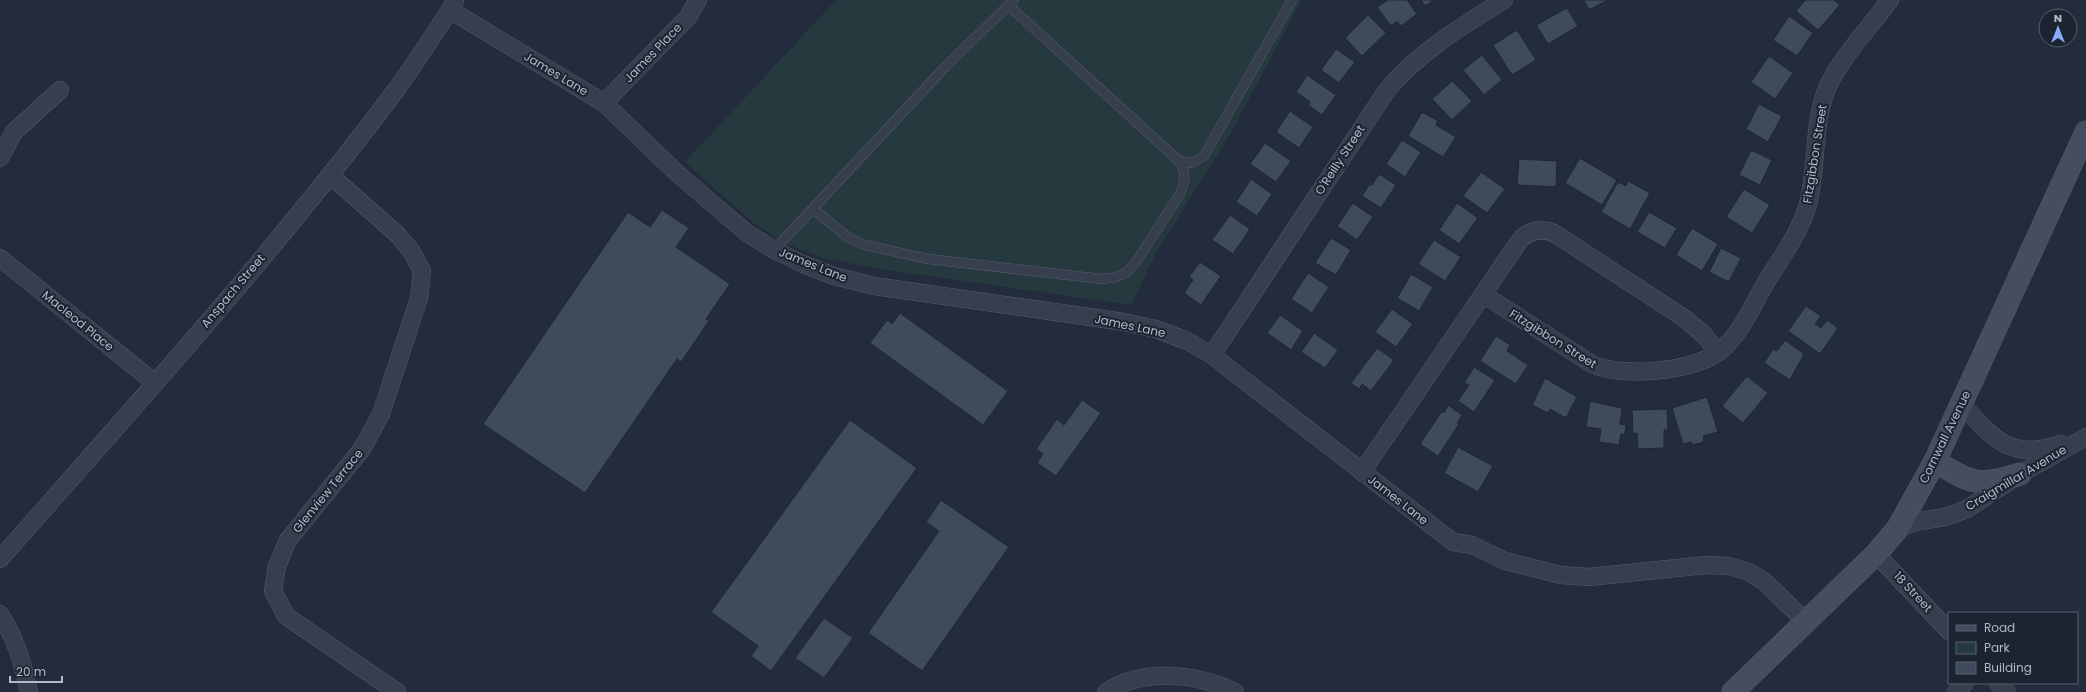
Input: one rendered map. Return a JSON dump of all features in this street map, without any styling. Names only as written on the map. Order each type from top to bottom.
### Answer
[{"type":"main road","name":"Cornwall Avenue","points":[[1733,692],[1876,554],[1898,528],[1935,461],[2086,132]]},
{"type":"main road","points":[[1935,461],[1970,480],[1980,482],[1988,483],[2020,474]]},
{"type":"street","name":"James Place","points":[[604,103],[688,17],[698,0]]},
{"type":"street","name":"O'Reilly Street","points":[[1212,355],[1386,90],[1405,70],[1434,45],[1504,0]]},
{"type":"street","name":"Fitzgibbon Street","points":[[1484,295],[1592,364],[1608,370],[1630,372],[1680,367],[1700,362],[1727,346],[1740,327],[1802,219],[1813,181],[1818,122],[1828,85],[1890,0]]},
{"type":"street","name":"James Lane","points":[[453,5],[604,103],[678,174],[747,233],[774,250],[834,276],[874,286],[1116,321],[1156,329],[1187,341],[1212,355],[1453,542],[1472,545],[1505,561],[1561,575],[1589,577],[1706,565],[1728,566],[1749,572],[1765,582],[1805,621]]},
{"type":"street","name":"Anspach Street","points":[[0,559],[155,383],[330,176],[397,88],[453,5]]},
{"type":"street","points":[[0,158],[14,132],[60,90]]},
{"type":"street","name":"Glenview Terrace","points":[[330,176],[398,235],[412,252],[422,271],[419,298],[381,414],[362,449],[288,540],[277,566],[273,591],[286,616],[397,692]]},
{"type":"street","points":[[1362,472],[1524,235],[1535,230],[1548,231],[1684,318],[1698,330],[1718,352]]},
{"type":"street","name":"Macleod Place","points":[[0,258],[155,383]]},
{"type":"street","name":"Craigmillar Avenue","points":[[1962,404],[1985,429],[2014,449],[2046,449],[2086,436]]},
{"type":"street","name":"Craigmillar Avenue","points":[[1898,528],[1922,521],[1945,517],[1967,509],[2020,474],[2086,436]]},
{"type":"street","name":"18 Street","points":[[1876,554],[1948,630]]},
{"type":"street","points":[[0,614],[9,628],[22,659],[29,692]]},
{"type":"street","points":[[1106,692],[1119,683],[1159,675],[1193,677],[1235,692]]},
{"type":"street","points":[[1956,692],[1964,684]]},
{"type":"street","points":[[1999,684],[2007,692]]},
{"type":"lane","points":[[1179,162],[1192,163],[1204,156],[1292,0]]},
{"type":"lane","points":[[774,250],[812,209],[947,65],[1011,2],[1179,162],[1184,168],[1185,177],[1184,185],[1180,194],[1136,262],[1127,272],[1116,277],[1102,278],[1022,268],[953,262],[883,251],[849,238],[812,209]]},
{"type":"green space","points":[[836,0],[1302,0],[1229,136],[1156,253],[1131,305],[887,270],[823,258],[785,243],[752,222],[685,162]]},
{"type":"building","points":[[1388,0],[1407,0],[1417,14],[1401,26],[1397,21],[1391,26],[1377,7]]},
{"type":"building","points":[[1421,0],[1434,0],[1425,6]]},
{"type":"building","points":[[1584,0],[1608,0],[1589,10]]},
{"type":"building","points":[[1805,0],[1834,0],[1840,5],[1818,30],[1796,11]]},
{"type":"building","points":[[1567,8],[1578,26],[1548,44],[1536,25]]},
{"type":"building","points":[[1368,15],[1386,33],[1362,56],[1345,38]]},
{"type":"building","points":[[1789,16],[1813,33],[1797,56],[1773,40]]},
{"type":"building","points":[[1517,30],[1536,60],[1512,75],[1493,45]]},
{"type":"building","points":[[1336,49],[1355,62],[1339,83],[1321,70]]},
{"type":"building","points":[[1482,55],[1502,80],[1484,95],[1463,70]]},
{"type":"building","points":[[1769,56],[1793,73],[1775,99],[1751,82]]},
{"type":"building","points":[[1307,75],[1336,95],[1322,115],[1308,105],[1310,102],[1296,92]]},
{"type":"building","points":[[1452,81],[1472,101],[1452,120],[1432,99]]},
{"type":"building","points":[[1759,104],[1782,116],[1768,142],[1746,129]]},
{"type":"building","points":[[1290,111],[1313,127],[1299,148],[1276,132]]},
{"type":"building","points":[[1422,112],[1438,121],[1436,125],[1456,137],[1443,157],[1408,136]]},
{"type":"building","points":[[1402,140],[1421,152],[1405,177],[1386,164]]},
{"type":"building","points":[[1265,143],[1291,161],[1276,182],[1250,164]]},
{"type":"building","points":[[1751,150],[1772,160],[1760,185],[1739,175]]},
{"type":"building","points":[[1580,158],[1617,180],[1602,205],[1565,183]]},
{"type":"building","points":[[1519,159],[1557,161],[1556,187],[1517,185]]},
{"type":"building","points":[[1481,172],[1505,189],[1487,213],[1463,196]]},
{"type":"building","points":[[1379,174],[1396,185],[1381,208],[1362,196]]},
{"type":"building","points":[[1251,179],[1272,194],[1257,216],[1236,202]]},
{"type":"building","points":[[1628,181],[1650,193],[1630,229],[1601,212],[1618,182],[1626,186]]},
{"type":"building","points":[[1744,189],[1770,205],[1752,233],[1726,217]]},
{"type":"building","points":[[1353,203],[1373,217],[1357,240],[1337,226]]},
{"type":"building","points":[[1457,203],[1478,218],[1459,244],[1439,230]]},
{"type":"building","points":[[662,210],[689,228],[676,247],[730,284],[706,319],[709,321],[681,362],[677,359],[585,493],[483,424],[628,212],[650,227]]},
{"type":"building","points":[[1649,212],[1677,228],[1665,248],[1637,232]]},
{"type":"building","points":[[1230,215],[1250,229],[1233,254],[1212,240]]},
{"type":"building","points":[[1692,228],[1718,244],[1702,271],[1676,255]]},
{"type":"building","points":[[1331,238],[1351,250],[1336,275],[1315,263]]},
{"type":"building","points":[[1434,240],[1461,257],[1445,281],[1418,264]]},
{"type":"building","points":[[1721,248],[1741,258],[1729,282],[1709,272]]},
{"type":"building","points":[[1200,262],[1221,276],[1201,305],[1184,293],[1193,280],[1189,277]]},
{"type":"building","points":[[1308,273],[1329,287],[1312,313],[1291,299]]},
{"type":"building","points":[[1411,274],[1433,287],[1419,311],[1397,298]]},
{"type":"building","points":[[1806,306],[1821,316],[1815,324],[1821,328],[1827,320],[1838,328],[1820,354],[1788,331]]},
{"type":"building","points":[[1392,309],[1413,324],[1396,347],[1375,332]]},
{"type":"building","points":[[900,313],[1008,391],[983,425],[870,343],[887,320],[892,324]]},
{"type":"building","points":[[1280,315],[1303,331],[1291,350],[1267,333]]},
{"type":"building","points":[[1314,333],[1338,350],[1325,368],[1301,352]]},
{"type":"building","points":[[1496,336],[1510,345],[1507,351],[1528,365],[1516,384],[1480,361]]},
{"type":"building","points":[[1785,340],[1804,354],[1790,380],[1764,363],[1773,349],[1777,351]]},
{"type":"building","points":[[1377,348],[1394,360],[1371,391],[1362,384],[1359,389],[1351,383]]},
{"type":"building","points":[[1474,367],[1495,380],[1474,412],[1458,401],[1469,385],[1464,383]]},
{"type":"building","points":[[1747,376],[1768,393],[1743,423],[1722,406]]},
{"type":"building","points":[[1545,378],[1577,397],[1566,418],[1550,409],[1548,413],[1532,405]]},
{"type":"building","points":[[1707,397],[1718,432],[1703,436],[1704,442],[1692,445],[1691,442],[1683,444],[1672,408]]},
{"type":"building","points":[[1082,400],[1101,413],[1056,476],[1037,463],[1043,454],[1036,449],[1057,419],[1064,425]]},
{"type":"building","points":[[1590,401],[1622,408],[1620,424],[1626,425],[1625,435],[1621,434],[1619,445],[1599,442],[1601,429],[1586,427]]},
{"type":"building","points":[[1448,405],[1462,415],[1457,423],[1459,424],[1438,456],[1420,444],[1442,411],[1444,413]]},
{"type":"building","points":[[1667,409],[1668,430],[1664,430],[1664,448],[1638,449],[1637,433],[1633,434],[1632,410]]},
{"type":"building","points":[[850,420],[917,468],[771,671],[751,656],[758,646],[711,612]]},
{"type":"building","points":[[1458,447],[1493,466],[1478,492],[1444,473]]},
{"type":"building","points":[[941,500],[1009,547],[922,671],[868,633],[939,531],[926,522]]},
{"type":"building","points":[[824,618],[853,638],[824,678],[795,658]]}]
